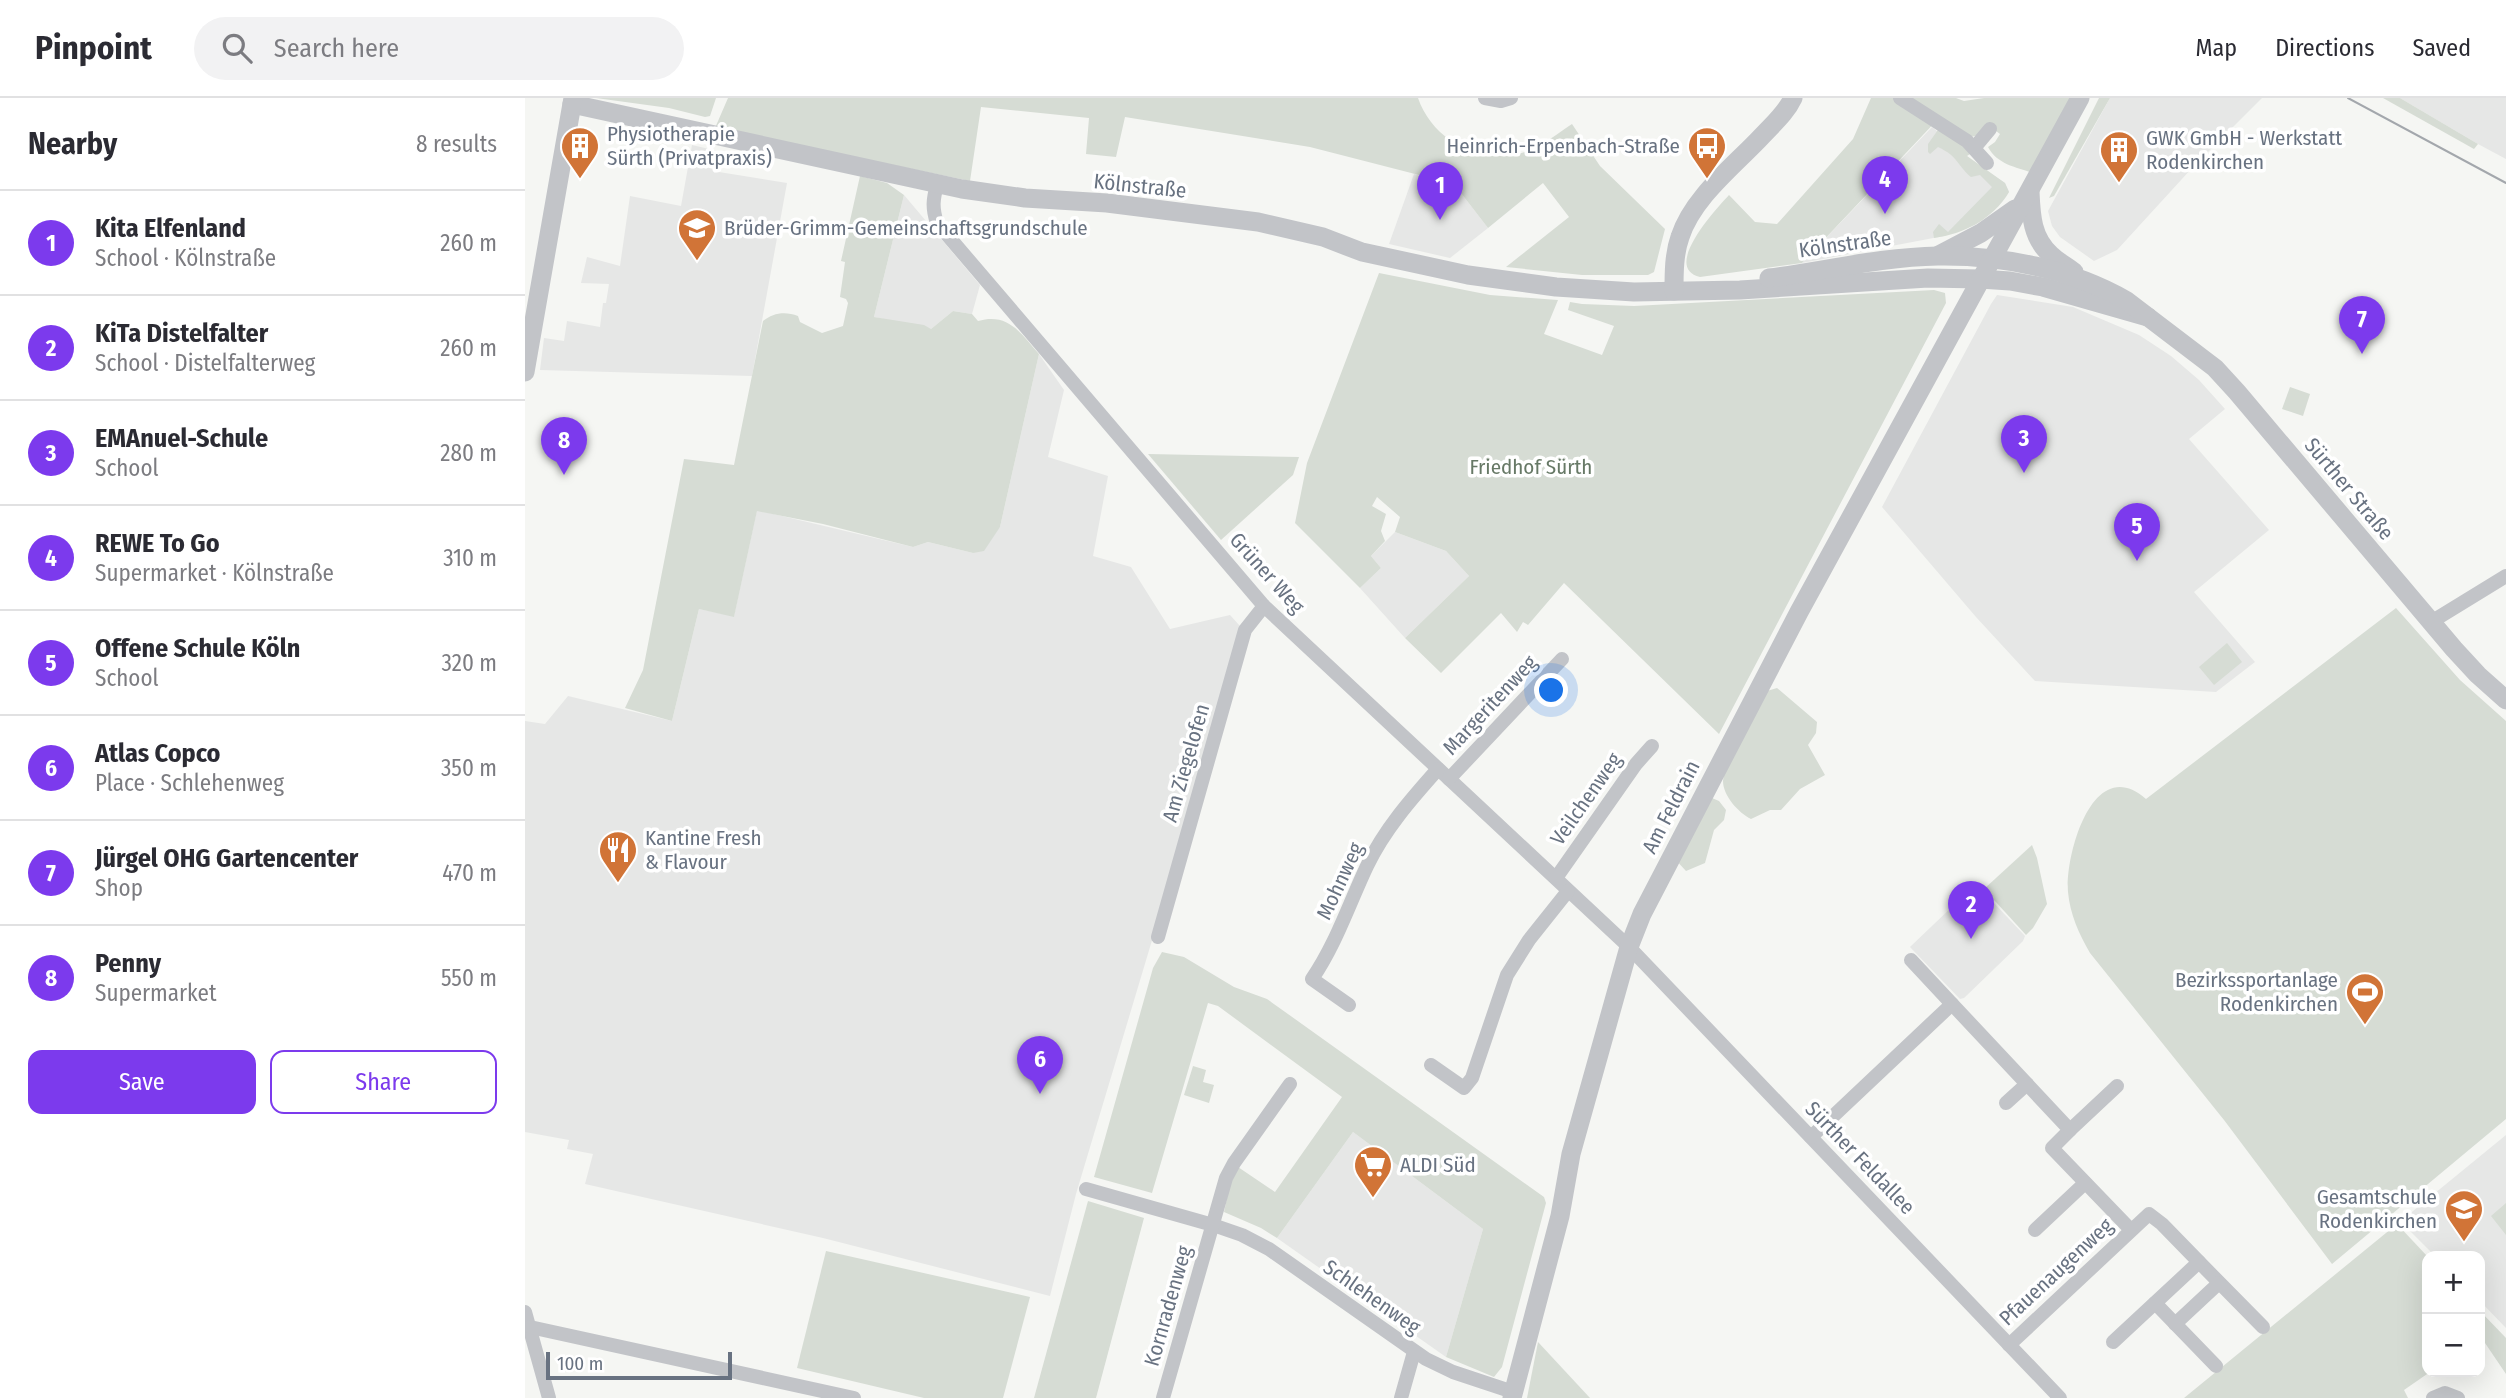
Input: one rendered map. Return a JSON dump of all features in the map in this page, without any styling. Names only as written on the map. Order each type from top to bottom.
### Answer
[{"type":"street","points":[[1485,98],[1501,101],[1511,98]]},
{"type":"street","points":[[1674,291],[1679,237],[1686,222],[1710,191],[1783,114],[1793,98]]},
{"type":"street","points":[[1900,98],[1975,147],[1979,156],[1987,163]]},
{"type":"street","name":"Am Feldrain","points":[[1512,1395],[1560,1216],[1571,1154],[1629,947],[1666,866],[1799,612],[2080,98]]},
{"type":"street","points":[[525,372],[572,101]]},
{"type":"street","name":"Kölnstraße","points":[[572,101],[937,184],[1025,198],[1107,203],[1258,222],[1323,237],[1363,252],[1487,278],[1568,288],[1634,292],[1774,289],[1928,278],[1980,279]]},
{"type":"street","points":[[1975,147],[1990,129]]},
{"type":"street","name":"Grüner Weg","points":[[937,184],[933,199],[937,223],[1264,606],[1629,947]]},
{"type":"street","points":[[1937,256],[1981,233],[2025,200],[2032,227],[2051,255],[2086,282]]},
{"type":"street","name":"Kölnstraße","points":[[1706,289],[1739,282],[1937,256],[1991,259]]},
{"type":"street","name":"Sürther Straße","points":[[1991,259],[2055,272],[2112,292],[2215,368],[2431,622],[2478,675],[2506,700]]},
{"type":"street","name":"Sürther Straße","points":[[1980,279],[2043,287],[2148,317]]},
{"type":"street","points":[[2431,622],[2506,576]]},
{"type":"street","name":"Am Ziegelofen","points":[[1158,937],[1245,630],[1264,606]]},
{"type":"street","name":"Margeritenweg","points":[[1443,774],[1562,659]]},
{"type":"street","name":"Veilchenweg","points":[[1556,878],[1636,764],[1652,746]]},
{"type":"street","name":"Mohnweg","points":[[1349,1005],[1312,979],[1331,948],[1376,850],[1414,796],[1443,774]]},
{"type":"street","points":[[1431,1065],[1464,1088],[1472,1078],[1507,975],[1529,940],[1569,891]]},
{"type":"street","name":"Sürther Feldallee","points":[[1629,947],[2060,1398]]},
{"type":"street","points":[[1911,960],[2070,1130]]},
{"type":"street","points":[[1811,1137],[1952,1004]]},
{"type":"street","points":[[1213,1225],[1226,1178],[1234,1163],[1290,1084]]},
{"type":"street","points":[[2007,1103],[2027,1084]]},
{"type":"street","name":"Pfauenaugenweg","points":[[2117,1086],[2052,1148],[2131,1230]]},
{"type":"street","points":[[2035,1230],[2085,1183]]},
{"type":"street","name":"Schlehenweg","points":[[1086,1189],[1242,1235],[1269,1249],[1414,1352],[1453,1372],[1512,1395]]},
{"type":"street","name":"Pfauenaugenweg","points":[[2009,1345],[2149,1214],[2162,1224],[2263,1328]]},
{"type":"street","name":"Kornradenweg","points":[[1163,1398],[1213,1225]]},
{"type":"street","points":[[2113,1342],[2199,1262]]},
{"type":"street","points":[[2175,1324],[2219,1283]]},
{"type":"street","points":[[2155,1303],[2215,1366]]},
{"type":"street","points":[[525,1312],[549,1398]]},
{"type":"street","points":[[530,1327],[854,1398]]},
{"type":"street","points":[[1401,1398],[1414,1352]]},
{"type":"street","points":[[2433,1398],[2445,1393],[2458,1398]]},
{"type":"shaded area","points":[[2110,98],[2262,98],[2192,168],[2117,250],[2094,261],[2060,237],[2052,226],[2048,211]]},
{"type":"shaded area","points":[[2400,98],[2506,98],[2506,159],[2478,144]]},
{"type":"shaded area","points":[[1932,127],[1976,164],[2005,183],[2009,192],[2002,202],[1975,225],[1944,236],[1802,263]]},
{"type":"shaded area","name":"Brüder-Grimm-Gemeinschaftsgrundschule","points":[[692,145],[722,152],[719,172],[787,183],[752,376],[540,370],[544,338],[564,341],[567,321],[600,327],[609,284],[581,283],[587,257],[620,266],[630,196],[681,206]]},
{"type":"shaded area","points":[[1414,174],[1454,184],[1488,228],[1450,258],[1389,244]]},
{"type":"shaded area","points":[[904,195],[980,285],[972,314],[953,311],[931,329],[874,317]]},
{"type":"shaded area","points":[[1997,295],[2073,307],[2139,335],[2171,356],[2199,380],[2225,409],[2189,439],[2269,530],[2194,592],[2255,662],[2216,692],[2035,681],[1882,507]]},
{"type":"shaded area","points":[[1039,354],[1064,390],[1048,457],[1108,476],[1093,556],[1131,567],[1170,629],[1230,615],[1240,626],[1156,927],[1076,1194],[1050,1296],[823,1238],[585,1184],[593,1154],[567,1149],[569,1140],[525,1132],[525,721],[545,724],[568,696],[672,721],[699,609],[734,616],[757,510],[913,547],[928,542],[973,553],[1000,527]]},
{"type":"shaded area","points":[[1395,532],[1446,551],[1469,576],[1405,638],[1360,588],[1381,568],[1371,556]]},
{"type":"shaded area","points":[[1976,884],[2025,936],[2023,941],[1960,999],[1910,947]]},
{"type":"shaded area","points":[[1353,1132],[1483,1229],[1446,1357],[1277,1238]]},
{"type":"shaded area","name":"Gesamtschule Rodenkirchen","points":[[2506,1135],[2506,1328],[2485,1306],[2485,1251],[2430,1251],[2408,1229],[2407,1216]]},
{"type":"green space","points":[[596,98],[716,98],[710,116],[705,117],[669,108]]},
{"type":"green space","points":[[728,98],[1418,98],[1435,127],[1447,138],[1476,152],[1492,156],[1525,152],[1572,124],[1600,166],[1665,229],[1654,272],[1648,275],[1582,275],[1506,267],[1569,217],[1543,183],[1488,228],[1454,184],[1310,147],[1125,117],[1116,157],[1086,154],[1089,118],[981,107],[970,181],[715,128]]},
{"type":"green space","points":[[1871,98],[1956,98],[1964,101],[1984,98],[2071,98],[2033,173],[2007,164],[1992,153],[1988,147],[2000,134],[1996,131],[1971,137],[1940,117],[1802,263],[1700,277],[1690,271],[1686,262],[1695,238],[1729,195],[1755,222],[1777,224],[1853,139]]},
{"type":"green space","points":[[2099,98],[2110,98],[2054,196],[2049,198]]},
{"type":"green space","points":[[2383,98],[2400,98],[2478,144],[2474,149]]},
{"type":"green space","points":[[1940,127],[1971,148],[1967,156],[2005,183],[2009,192],[1995,210],[1977,224],[1934,238],[1933,232],[1939,224],[1948,232],[1992,187],[1980,175],[1971,177],[1954,157],[1938,147],[1930,154],[1928,152],[1928,144]]},
{"type":"green space","points":[[860,176],[887,183],[904,195],[874,317],[924,325],[931,329],[953,311],[972,314],[978,321],[989,319],[1006,322],[1020,332],[1039,354],[1000,527],[984,551],[973,553],[928,542],[913,547],[823,524],[757,511],[734,617],[699,609],[672,721],[625,708],[643,670],[684,459],[734,465],[763,321],[784,313],[798,316],[800,322],[822,333],[843,326],[848,303],[840,297],[845,262],[841,261]]},
{"type":"green space","name":"Friedhof Sürth","points":[[1379,273],[1490,295],[1558,300],[1544,334],[1602,355],[1614,326],[1568,310],[1570,302],[1634,306],[1934,290],[1945,293],[1946,303],[1719,734],[1564,583],[1528,625],[1523,622],[1517,632],[1501,613],[1441,673],[1405,638],[1469,576],[1446,551],[1395,532],[1400,517],[1377,497],[1372,506],[1386,514],[1381,531],[1385,541],[1371,556],[1381,568],[1360,588],[1295,523],[1307,463]]},
{"type":"green space","points":[[2290,387],[2310,394],[2303,416],[2282,409]]},
{"type":"green space","points":[[1148,454],[1299,457],[1293,475],[1221,540]]},
{"type":"green space","name":"Bezirkssportanlage Rodenkirchen","points":[[2396,608],[2460,680],[2506,721],[2506,1119],[2332,1264],[2224,1120],[2090,953],[2071,908],[2068,875],[2077,834],[2097,798],[2111,788],[2127,788],[2146,799]]},
{"type":"green space","points":[[2227,643],[2242,662],[2214,685],[2199,667]]},
{"type":"green space","points":[[1777,688],[1817,722],[1816,733],[1808,745],[1825,775],[1800,789],[1781,810],[1770,810],[1751,819],[1732,803],[1723,781],[1729,760],[1748,723],[1767,691]]},
{"type":"green space","points":[[1712,798],[1719,801],[1726,810],[1724,820],[1714,830],[1705,863],[1686,871],[1675,859]]},
{"type":"green space","points":[[2032,845],[2047,904],[2026,935],[1984,889]]},
{"type":"green space","points":[[1162,952],[1184,957],[1234,987],[1267,999],[1544,1197],[1546,1203],[1502,1367],[1494,1377],[1446,1357],[1483,1229],[1353,1132],[1277,1238],[1224,1212],[1230,1184],[1238,1167],[1275,1192],[1342,1097],[1218,1006],[1208,1003],[1152,1193],[1094,1177],[1153,968]]},
{"type":"green space","points":[[1193,1066],[1206,1070],[1203,1082],[1214,1085],[1209,1103],[1184,1095]]},
{"type":"green space","points":[[1088,1201],[1144,1218],[1096,1398],[1034,1398]]},
{"type":"green space","points":[[2506,1203],[2506,1235],[2491,1216]]},
{"type":"green space","points":[[2397,1224],[2422,1251],[2423,1377],[2404,1390],[2408,1398],[2184,1398]]},
{"type":"green space","points":[[826,1251],[1030,1297],[1003,1398],[924,1398],[797,1368]]},
{"type":"green space","points":[[2485,1316],[2506,1338],[2506,1374],[2485,1343]]},
{"type":"green space","points":[[1538,1342],[1590,1398],[1527,1398]]},
{"type":"tram line","points":[[2348,98],[2506,183]]},
{"type":"place","name":"Physiotherapie Sürth (Privatpraxis)","points":[[580,180]]},
{"type":"place","name":"Heinrich-Erpenbach-Straße","points":[[1707,180]]},
{"type":"place","name":"GWK GmbH - Werkstatt Rodenkirchen","points":[[2119,184]]},
{"type":"place","name":"REWE To Go","points":[[1885,214]]},
{"type":"place","name":"Kita Elfenland","points":[[1440,220]]},
{"type":"place","name":"Brüder-Grimm-Gemeinschaftsgrundschule","points":[[697,262]]},
{"type":"place","name":"Jürgel OHG Gartencenter","points":[[2362,354]]},
{"type":"place","name":"EMAnuel-Schule","points":[[2024,473]]},
{"type":"place","name":"Penny","points":[[564,475]]},
{"type":"place","name":"Offene Schule Köln","points":[[2137,561]]},
{"type":"place","name":"Kantine Fresh & Flavour","points":[[618,884]]},
{"type":"place","name":"KiTa Distelfalter","points":[[1971,939]]},
{"type":"place","name":"Bezirkssportanlage Rodenkirchen","points":[[2365,1026]]},
{"type":"place","name":"Atlas Copco","points":[[1040,1094]]},
{"type":"place","name":"ALDI Süd","points":[[1373,1199]]},
{"type":"place","name":"Gesamtschule Rodenkirchen","points":[[2464,1243]]}]
